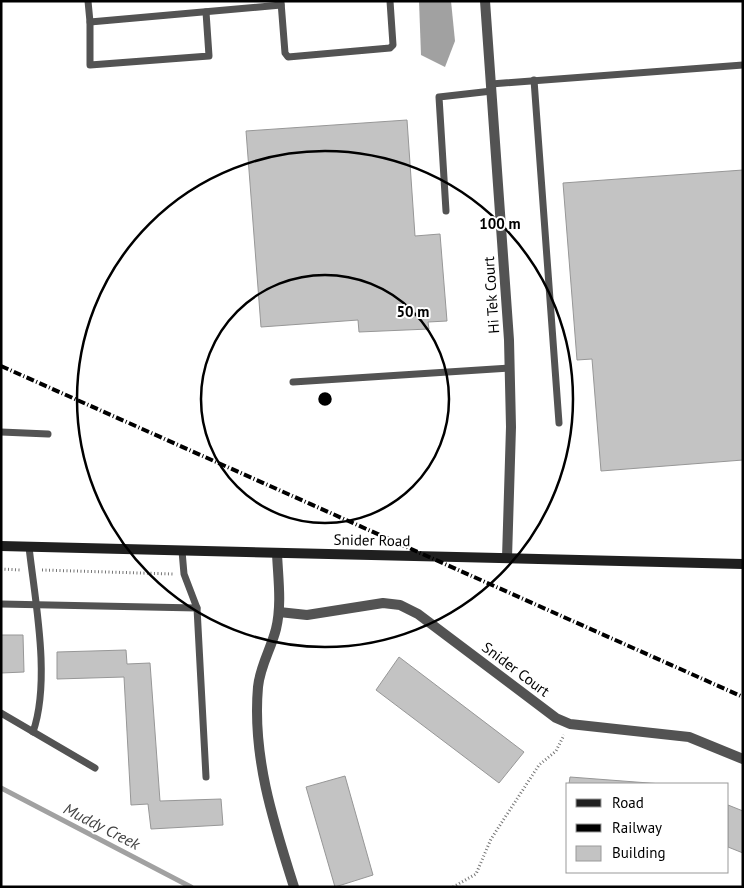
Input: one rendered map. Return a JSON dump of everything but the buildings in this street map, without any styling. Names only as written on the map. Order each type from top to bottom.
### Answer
[{"type":"street","name":"Hi Tek Court","points":[[485,1],[510,368],[511,427],[507,558]]},
{"type":"street","name":"Snider Road","points":[[1,546],[743,564]]},
{"type":"street","points":[[276,553],[279,612],[258,685],[259,730],[261,766],[266,798],[294,887]]},
{"type":"street","name":"Snider Court","points":[[279,612],[307,615],[383,603],[400,605],[418,614],[556,718],[570,724],[689,737],[743,759]]},
{"type":"lane","points":[[88,1],[90,65],[209,56],[206,12]]},
{"type":"lane","points":[[90,22],[206,12],[281,3],[285,53],[288,57],[390,48],[393,45],[390,1]]},
{"type":"lane","points":[[446,211],[440,97],[534,80],[743,65]]},
{"type":"lane","points":[[534,80],[559,423]]},
{"type":"lane","points":[[293,382],[510,368]]},
{"type":"lane","points":[[1,432],[48,434]]},
{"type":"lane","points":[[28,547],[40,624],[40,712],[33,732]]},
{"type":"lane","points":[[182,551],[184,574],[197,608],[206,777]]},
{"type":"lane","points":[[1,604],[197,608]]},
{"type":"lane","points":[[1,713],[95,768]]},
{"type":"path","points":[[1,569],[184,574]]},
{"type":"path","points":[[454,887],[476,874],[491,839],[539,765],[556,751],[570,724]]},
{"type":"shaded area","points":[[419,1],[451,1],[455,41],[445,67],[421,55]]},
{"type":"waterway","name":"Muddy Creek","points":[[1,788],[191,887]]},
{"type":"railway","points":[[1,366],[743,697]]}]
